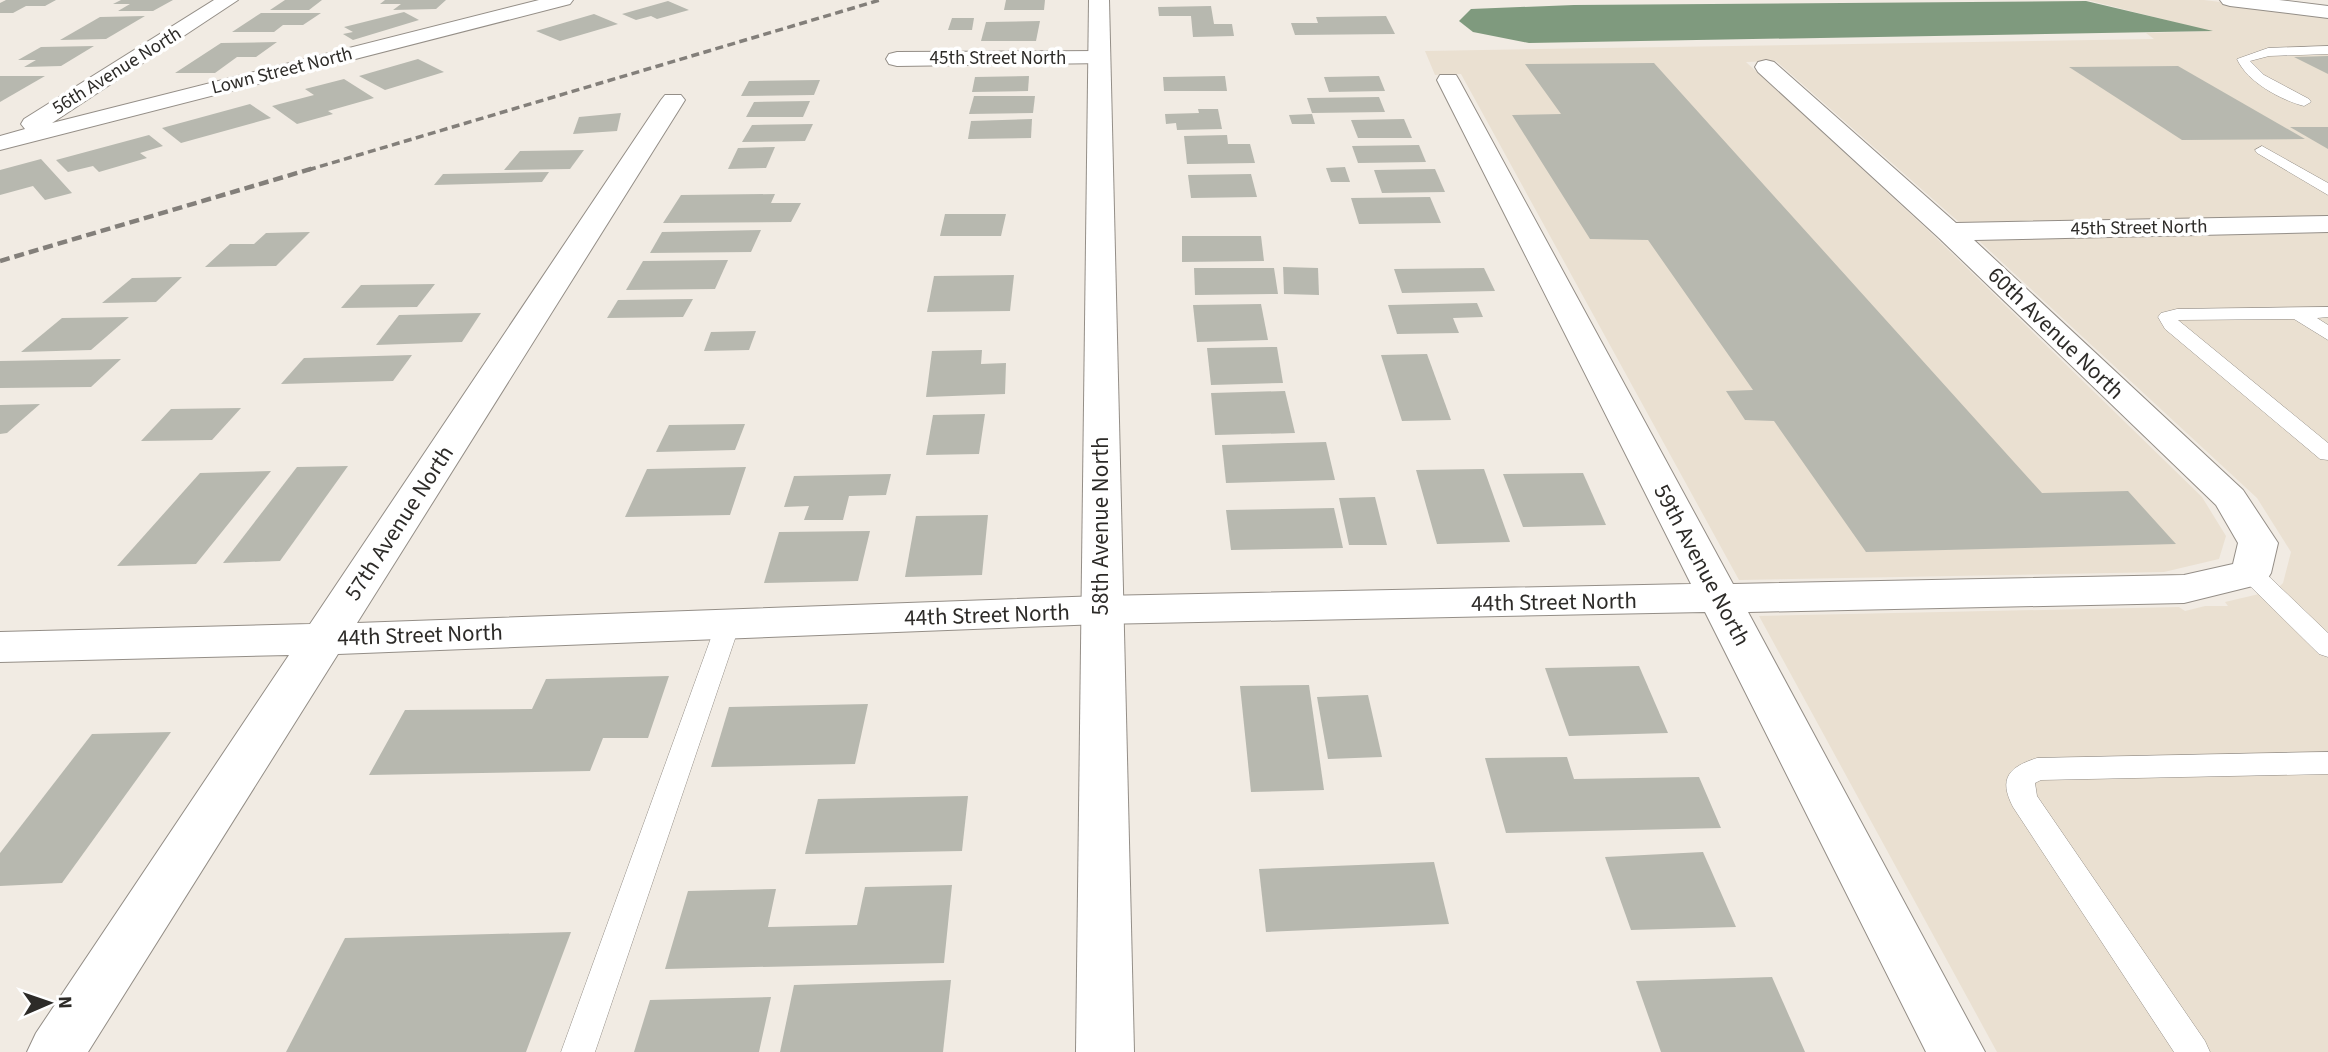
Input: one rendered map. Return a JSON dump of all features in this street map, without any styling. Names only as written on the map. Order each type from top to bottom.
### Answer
[{"type":"street","name":"56th Avenue North","points":[[3,143],[228,0]]},
{"type":"street","points":[[484,20],[505,0]]},
{"type":"street","name":"Lown Street North","points":[[3,143],[563,0]]},
{"type":"street","name":"58th Avenue North","points":[[1099,0],[1100,610],[1105,1052]]},
{"type":"street","points":[[2230,0],[2328,12]]},
{"type":"street","name":"45th Street North","points":[[897,59],[1098,58]]},
{"type":"street","name":"60th Avenue North","points":[[1766,66],[1949,232],[2230,498],[2258,543],[2251,573]]},
{"type":"street","name":"59th Avenue North","points":[[1448,80],[1956,1052]]},
{"type":"street","name":"57th Avenue North","points":[[56,1052],[673,100]]},
{"type":"street","name":"45th Street North","points":[[1949,232],[2328,224]]},
{"type":"street","name":"44th Street North","points":[[0,647],[324,639],[1100,610],[2184,589],[2251,573]]},
{"type":"lane","points":[[2304,102],[2255,75],[2244,66],[2243,59],[2267,52],[2328,50]]},
{"type":"lane","points":[[2262,150],[2328,190]]},
{"type":"lane","points":[[2328,312],[2177,314],[2167,317],[2172,325],[2328,454]]},
{"type":"lane","points":[[2298,313],[2328,334]]},
{"type":"lane","points":[[2251,573],[2328,648]]},
{"type":"lane","points":[[578,1052],[728,624]]},
{"type":"lane","points":[[2193,1052],[2023,799],[2020,778],[2036,769],[2328,763]]},
{"type":"shaded area","points":[[2087,0],[2204,0],[2328,15],[2328,216],[1960,223],[1776,61],[1746,62],[1930,232],[2202,497],[2226,536],[2219,559],[2164,572],[1739,580],[1461,74],[1435,75],[1425,51],[2154,39],[2146,33],[2209,31]]},
{"type":"shaded area","points":[[2086,1],[2213,31],[1529,43],[1473,32],[1459,21],[1471,9],[1574,5]]},
{"type":"shaded area","points":[[2328,233],[2328,1052],[1997,1052],[1759,616],[2179,607],[2185,611],[2205,606],[2228,606],[2225,602],[2276,590],[2283,583],[2291,552],[2257,498],[1978,240]]},
{"type":"building","points":[[6,0],[56,0],[45,6],[26,6],[13,13],[0,13],[0,3]]},
{"type":"building","points":[[121,0],[173,0],[153,11],[118,11],[130,4],[113,4]]},
{"type":"building","points":[[285,0],[322,0],[309,10],[270,10]]},
{"type":"building","points":[[385,0],[446,0],[436,9],[393,10],[401,4],[380,4]]},
{"type":"building","points":[[1006,0],[1045,0],[1044,10],[1004,10]]},
{"type":"building","points":[[668,1],[689,10],[657,19],[651,16],[636,20],[622,14]]},
{"type":"building","points":[[1211,6],[1214,24],[1232,24],[1234,36],[1193,37],[1191,16],[1159,16],[1158,7]]},
{"type":"building","points":[[404,12],[419,20],[353,40],[343,34],[353,32],[344,27]]},
{"type":"building","points":[[261,13],[321,13],[303,25],[283,25],[274,32],[232,32]]},
{"type":"building","points":[[594,14],[618,24],[560,41],[536,31]]},
{"type":"building","points":[[145,16],[106,39],[60,40],[100,17]]},
{"type":"building","points":[[1386,16],[1395,34],[1295,35],[1291,23],[1318,23],[1316,17]]},
{"type":"building","points":[[952,18],[974,18],[972,30],[948,30]]},
{"type":"building","points":[[1040,21],[1036,41],[981,41],[986,22]]},
{"type":"building","points":[[277,42],[256,57],[237,57],[215,73],[175,73],[221,43]]},
{"type":"building","points":[[94,46],[61,66],[24,67],[36,60],[18,60],[41,47]]},
{"type":"building","points":[[2328,56],[2328,74],[2294,57]]},
{"type":"building","points":[[418,59],[444,72],[385,90],[359,76]]},
{"type":"building","points":[[1654,63],[2042,493],[2128,491],[2176,544],[1866,552],[1774,421],[1745,420],[1726,391],[1753,390],[1648,240],[1590,239],[1512,115],[1561,114],[1525,64]]},
{"type":"building","points":[[2178,66],[2305,139],[2182,140],[2069,67]]},
{"type":"building","points":[[0,76],[45,76],[0,102]]},
{"type":"building","points":[[1029,76],[1028,91],[972,92],[975,77]]},
{"type":"building","points":[[1225,76],[1227,91],[1164,91],[1163,77]]},
{"type":"building","points":[[1379,76],[1385,91],[1329,92],[1324,77]]},
{"type":"building","points":[[344,79],[374,98],[328,111],[333,114],[297,124],[272,106],[314,95],[305,89]]},
{"type":"building","points":[[820,80],[814,95],[741,96],[749,81]]},
{"type":"building","points":[[974,96],[1035,96],[1033,113],[969,114]]},
{"type":"building","points":[[1379,97],[1385,112],[1312,113],[1307,98]]},
{"type":"building","points":[[810,101],[803,117],[746,117],[754,102]]},
{"type":"building","points":[[250,104],[271,118],[181,143],[162,128]]},
{"type":"building","points":[[1198,109],[1218,109],[1222,129],[1177,130],[1176,123],[1166,124],[1165,114],[1199,113]]},
{"type":"building","points":[[621,113],[617,131],[573,134],[579,117]]},
{"type":"building","points":[[1312,114],[1315,124],[1292,124],[1289,115]]},
{"type":"building","points":[[1032,119],[1031,138],[968,139],[971,121]]},
{"type":"building","points":[[1404,119],[1412,138],[1358,138],[1351,120]]},
{"type":"building","points":[[813,124],[805,141],[742,142],[752,125]]},
{"type":"building","points":[[2290,127],[2328,127],[2328,149]]},
{"type":"building","points":[[149,135],[163,146],[140,153],[147,158],[99,172],[93,166],[68,172],[56,160]]},
{"type":"building","points":[[1227,135],[1228,144],[1250,144],[1255,163],[1187,164],[1184,136]]},
{"type":"building","points":[[1419,145],[1426,162],[1358,163],[1352,146]]},
{"type":"building","points":[[775,147],[766,168],[728,169],[738,148]]},
{"type":"building","points":[[584,150],[570,169],[504,170],[520,151]]},
{"type":"building","points":[[41,159],[72,193],[45,200],[33,186],[0,195],[0,170]]},
{"type":"building","points":[[1345,167],[1350,182],[1331,182],[1326,168]]},
{"type":"building","points":[[1435,169],[1445,192],[1382,193],[1374,170]]},
{"type":"building","points":[[549,172],[542,182],[434,185],[443,174]]},
{"type":"building","points":[[1251,174],[1257,197],[1191,198],[1188,175]]},
{"type":"building","points":[[775,194],[771,203],[801,203],[791,222],[663,223],[681,195]]},
{"type":"building","points":[[1430,197],[1441,223],[1359,224],[1351,198]]},
{"type":"building","points":[[945,214],[1006,214],[1001,236],[940,236]]},
{"type":"building","points":[[761,230],[751,252],[650,253],[662,232]]},
{"type":"building","points":[[310,232],[276,266],[205,267],[230,244],[254,244],[266,233]]},
{"type":"building","points":[[1182,236],[1261,236],[1264,261],[1182,262]]},
{"type":"building","points":[[728,260],[715,289],[626,290],[643,261]]},
{"type":"building","points":[[1283,267],[1318,268],[1319,295],[1284,294]]},
{"type":"building","points":[[1194,268],[1274,268],[1278,294],[1195,295]]},
{"type":"building","points":[[1484,268],[1495,291],[1402,293],[1394,269]]},
{"type":"building","points":[[1014,275],[1010,311],[927,312],[934,276]]},
{"type":"building","points":[[182,277],[156,302],[102,303],[132,278]]},
{"type":"building","points":[[435,284],[417,307],[341,308],[361,285]]},
{"type":"building","points":[[693,299],[683,317],[607,318],[618,300]]},
{"type":"building","points":[[1477,303],[1483,317],[1453,318],[1459,333],[1397,334],[1388,305]]},
{"type":"building","points":[[1261,304],[1268,340],[1197,342],[1193,305]]},
{"type":"building","points":[[481,313],[462,342],[376,345],[399,315]]},
{"type":"building","points":[[129,317],[91,350],[21,352],[62,318]]},
{"type":"building","points":[[756,331],[749,350],[704,351],[711,332]]},
{"type":"building","points":[[1277,347],[1283,383],[1211,385],[1207,348]]},
{"type":"building","points":[[982,350],[981,364],[1006,363],[1005,394],[926,397],[932,351]]},
{"type":"building","points":[[1427,354],[1451,420],[1402,421],[1381,355]]},
{"type":"building","points":[[412,355],[393,381],[281,384],[304,358]]},
{"type":"building","points":[[121,359],[91,387],[0,388],[0,361]]},
{"type":"building","points":[[1285,391],[1295,433],[1215,435],[1211,393]]},
{"type":"building","points":[[40,404],[7,433],[0,434],[0,405]]},
{"type":"building","points":[[241,408],[212,440],[141,441],[171,409]]},
{"type":"building","points":[[985,414],[979,454],[926,455],[933,415]]},
{"type":"building","points":[[745,424],[735,450],[656,452],[669,425]]},
{"type":"building","points":[[1326,442],[1335,480],[1226,483],[1222,445]]},
{"type":"building","points":[[348,466],[280,561],[223,563],[297,467]]},
{"type":"building","points":[[746,467],[730,515],[625,517],[647,469]]},
{"type":"building","points":[[1484,469],[1510,542],[1437,544],[1416,470]]},
{"type":"building","points":[[271,471],[196,564],[117,566],[200,473]]},
{"type":"building","points":[[1583,473],[1606,525],[1523,527],[1503,474]]},
{"type":"building","points":[[891,474],[886,495],[849,496],[843,520],[804,520],[809,506],[784,507],[794,476]]},
{"type":"building","points":[[1375,497],[1387,545],[1349,545],[1339,498]]},
{"type":"building","points":[[1334,508],[1343,548],[1231,550],[1226,510]]},
{"type":"building","points":[[988,515],[982,575],[905,577],[916,516]]},
{"type":"building","points":[[870,531],[858,581],[764,583],[779,532]]},
{"type":"building","points":[[1639,666],[1668,733],[1569,736],[1545,668]]},
{"type":"building","points":[[669,676],[648,738],[603,738],[590,771],[369,775],[405,710],[532,709],[546,679]]},
{"type":"building","points":[[1309,685],[1324,790],[1251,792],[1240,686]]},
{"type":"building","points":[[1368,695],[1382,757],[1328,759],[1317,697]]},
{"type":"building","points":[[868,704],[855,764],[711,767],[729,707]]},
{"type":"building","points":[[171,732],[62,883],[0,886],[0,853],[92,734]]},
{"type":"building","points":[[1567,757],[1574,779],[1699,777],[1721,828],[1506,833],[1485,758]]},
{"type":"building","points":[[968,796],[962,851],[805,854],[818,799]]},
{"type":"building","points":[[1703,852],[1736,927],[1631,930],[1605,857]]},
{"type":"building","points":[[1434,862],[1449,924],[1266,932],[1259,869]]},
{"type":"building","points":[[952,885],[944,963],[665,969],[688,891],[776,889],[768,927],[857,925],[865,887]]},
{"type":"building","points":[[571,932],[526,1052],[286,1052],[345,938]]},
{"type":"building","points":[[1772,977],[1805,1052],[1661,1052],[1636,981]]},
{"type":"building","points":[[951,980],[943,1052],[780,1052],[794,985]]},
{"type":"building","points":[[771,997],[759,1052],[634,1052],[650,1000]]},
{"type":"railway","points":[[308,170],[880,0]]},
{"type":"railway","points":[[0,261],[314,168]]}]
